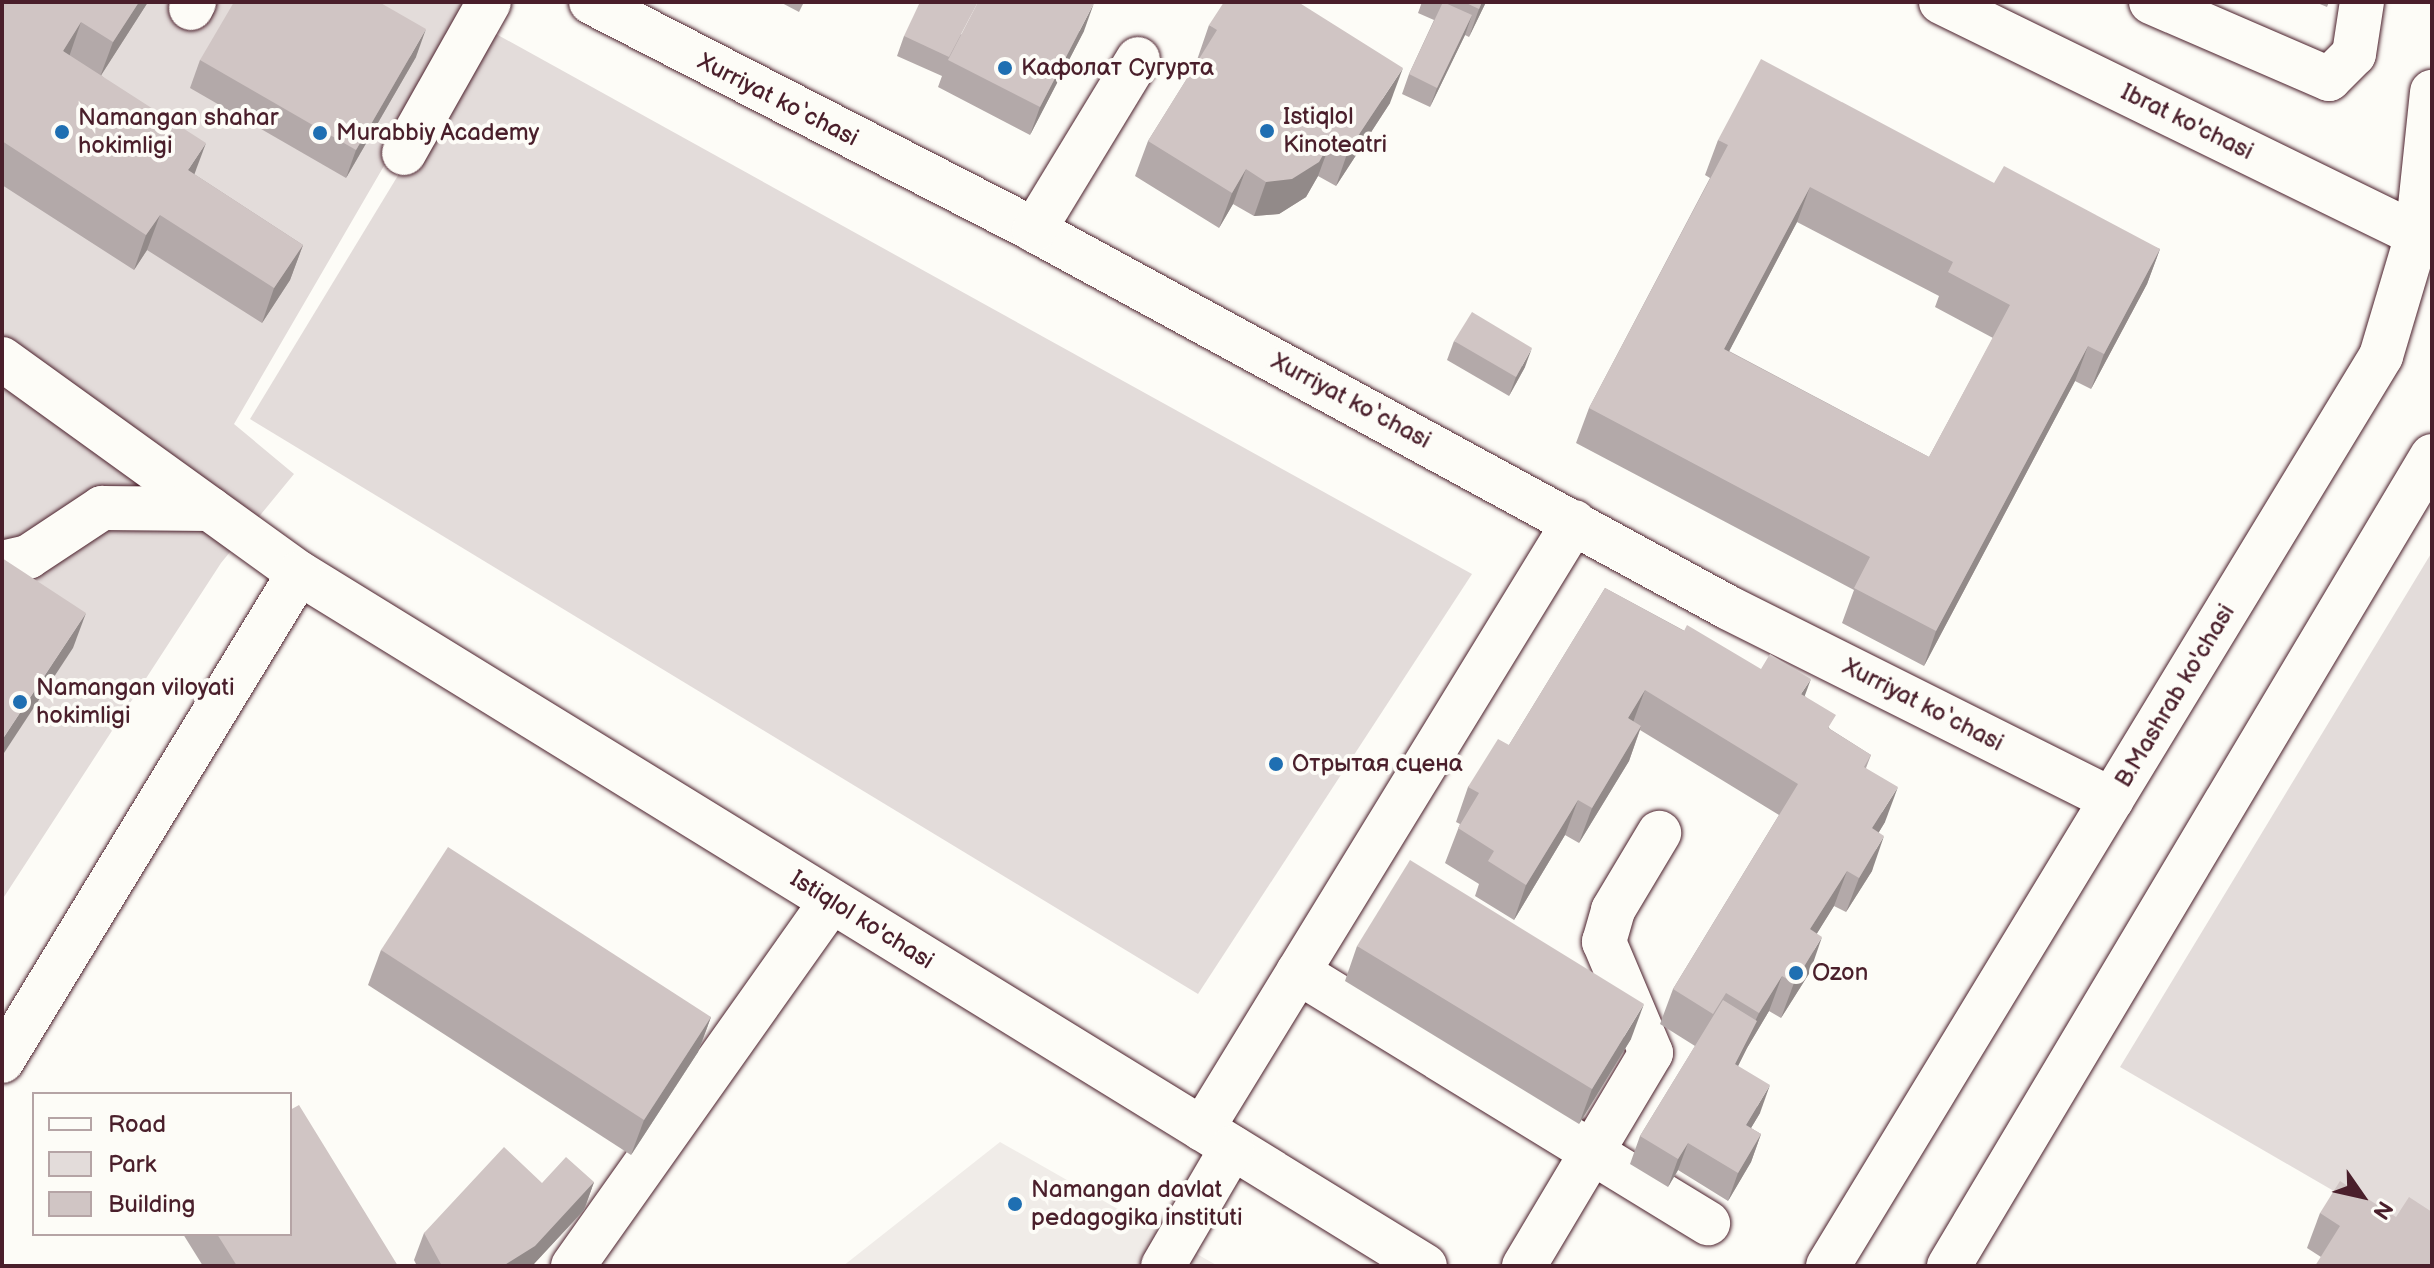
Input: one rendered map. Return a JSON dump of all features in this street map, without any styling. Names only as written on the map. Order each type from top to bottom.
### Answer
[{"type":"street","points":[[404,153],[489,2]]},
{"type":"street","name":"Xurriyat ko‘chasi","points":[[591,2],[1034,230],[1574,522],[2112,800]]},
{"type":"street","name":"Ibrat ko'chasi","points":[[1941,2],[2424,239]]},
{"type":"street","points":[[2157,3],[2329,79],[2354,54],[2362,2]]},
{"type":"street","points":[[1034,230],[1138,59]]},
{"type":"street","name":"B.Mashrab ko'chasi","points":[[1828,1266],[2381,356],[2424,239],[2432,92]]},
{"type":"street","name":"Istiqlol ko'chasi","points":[[2,359],[299,573],[1425,1266]]},
{"type":"street","points":[[1949,1266],[2432,456]]},
{"type":"street","points":[[2,563],[28,557],[102,508],[210,509]]},
{"type":"street","points":[[1163,1266],[1217,1138],[1298,972],[1574,522]]},
{"type":"street","points":[[2,1061],[299,573]]},
{"type":"street","points":[[1524,1266],[1651,1053],[1604,942],[1613,910],[1659,833]]},
{"type":"street","points":[[573,1266],[831,901]]},
{"type":"street","points":[[1298,972],[1708,1223]]},
{"type":"shaded area","name":"Namangan davlat pedagogika instituti","points":[[1000,1142],[1218,1266],[843,1266]]},
{"type":"green space","points":[[2,2],[458,2],[474,11],[234,424],[294,474],[221,563],[2,900]]},
{"type":"green space","points":[[487,29],[1472,574],[1198,994],[250,419]]},
{"type":"green space","points":[[2432,552],[2432,1248],[2120,1067]]},
{"type":"building","name":"Namangan shahar hokimligi","points":[[2,2],[139,2],[113,42],[81,22],[63,51],[206,143],[188,170],[303,245],[274,288],[160,215],[146,235],[2,141]]},
{"type":"building","name":"Murabbiy Academy","points":[[234,2],[379,2],[426,29],[356,150],[200,60]]},
{"type":"building","points":[[920,2],[978,2],[949,57],[904,36]]},
{"type":"building","points":[[978,2],[1094,3],[1040,107],[948,60]]},
{"type":"building","name":"Istiqlol Kinoteatri","points":[[1224,2],[1298,2],[1403,68],[1348,151],[1331,141],[1319,162],[1292,179],[1266,182],[1246,169],[1232,193],[1148,141],[1217,30],[1209,25]]},
{"type":"building","points":[[1443,2],[1472,15],[1437,88],[1409,74]]},
{"type":"building","points":[[1464,2],[1482,2],[1479,9]]},
{"type":"building","points":[[1761,59],[1994,183],[2004,166],[2160,249],[2104,354],[2088,346],[1936,631],[1854,588],[1870,557],[1589,408],[1728,145],[1718,140]],"holes":[[[1810,187],[1953,262],[1948,272],[2010,305],[1929,457],[1724,349]]]},
{"type":"building","points":[[1472,312],[1532,348],[1516,377],[1454,341]]},
{"type":"building","points":[[2,558],[86,613],[2,740]]},
{"type":"building","points":[[1605,588],[1684,631],[1687,625],[1761,669],[1770,654],[1811,679],[1801,694],[1836,715],[1828,728],[1871,755],[1864,767],[1898,787],[1872,828],[1884,836],[1859,878],[1847,871],[1810,929],[1822,937],[1794,983],[1782,976],[1759,1013],[1726,993],[1713,1014],[1673,989],[1798,784],[1645,690],[1628,718],[1641,726],[1592,808],[1578,800],[1526,885],[1488,861],[1494,851],[1458,828],[1479,793],[1468,787],[1498,739],[1509,745]]},
{"type":"building","points":[[448,847],[711,1017],[644,1120],[381,950]]},
{"type":"building","points":[[1410,860],[1644,1004],[1592,1089],[1357,946]]},
{"type":"building","points":[[1723,1000],[1757,1021],[1735,1064],[1770,1085],[1746,1125],[1761,1134],[1738,1173],[1688,1143],[1678,1159],[1640,1136]]},
{"type":"building","points":[[299,1105],[398,1266],[237,1266],[218,1236],[292,1236],[292,1109]]},
{"type":"building","points":[[504,1147],[542,1183],[566,1157],[594,1182],[535,1246],[503,1266],[442,1266],[424,1233]]},
{"type":"building","points":[[2340,1181],[2396,1217],[2409,1197],[2432,1212],[2432,1266],[2315,1266],[2340,1226],[2320,1213]]},
{"type":"place","name":"Кафолат Сугурта","points":[[1005,68]]},
{"type":"place","name":"Istiqlol Kinoteatri","points":[[1267,131]]},
{"type":"place","name":"Namangan shahar hokimligi","points":[[62,132]]},
{"type":"place","name":"Murabbiy Academy","points":[[320,133]]},
{"type":"place","name":"Namangan viloyati hokimligi","points":[[20,702]]},
{"type":"place","name":"Отрытая сцена","points":[[1276,764]]},
{"type":"place","name":"Ozon","points":[[1796,973]]},
{"type":"place","name":"Namangan davlat pedagogika instituti","points":[[1015,1204]]}]
